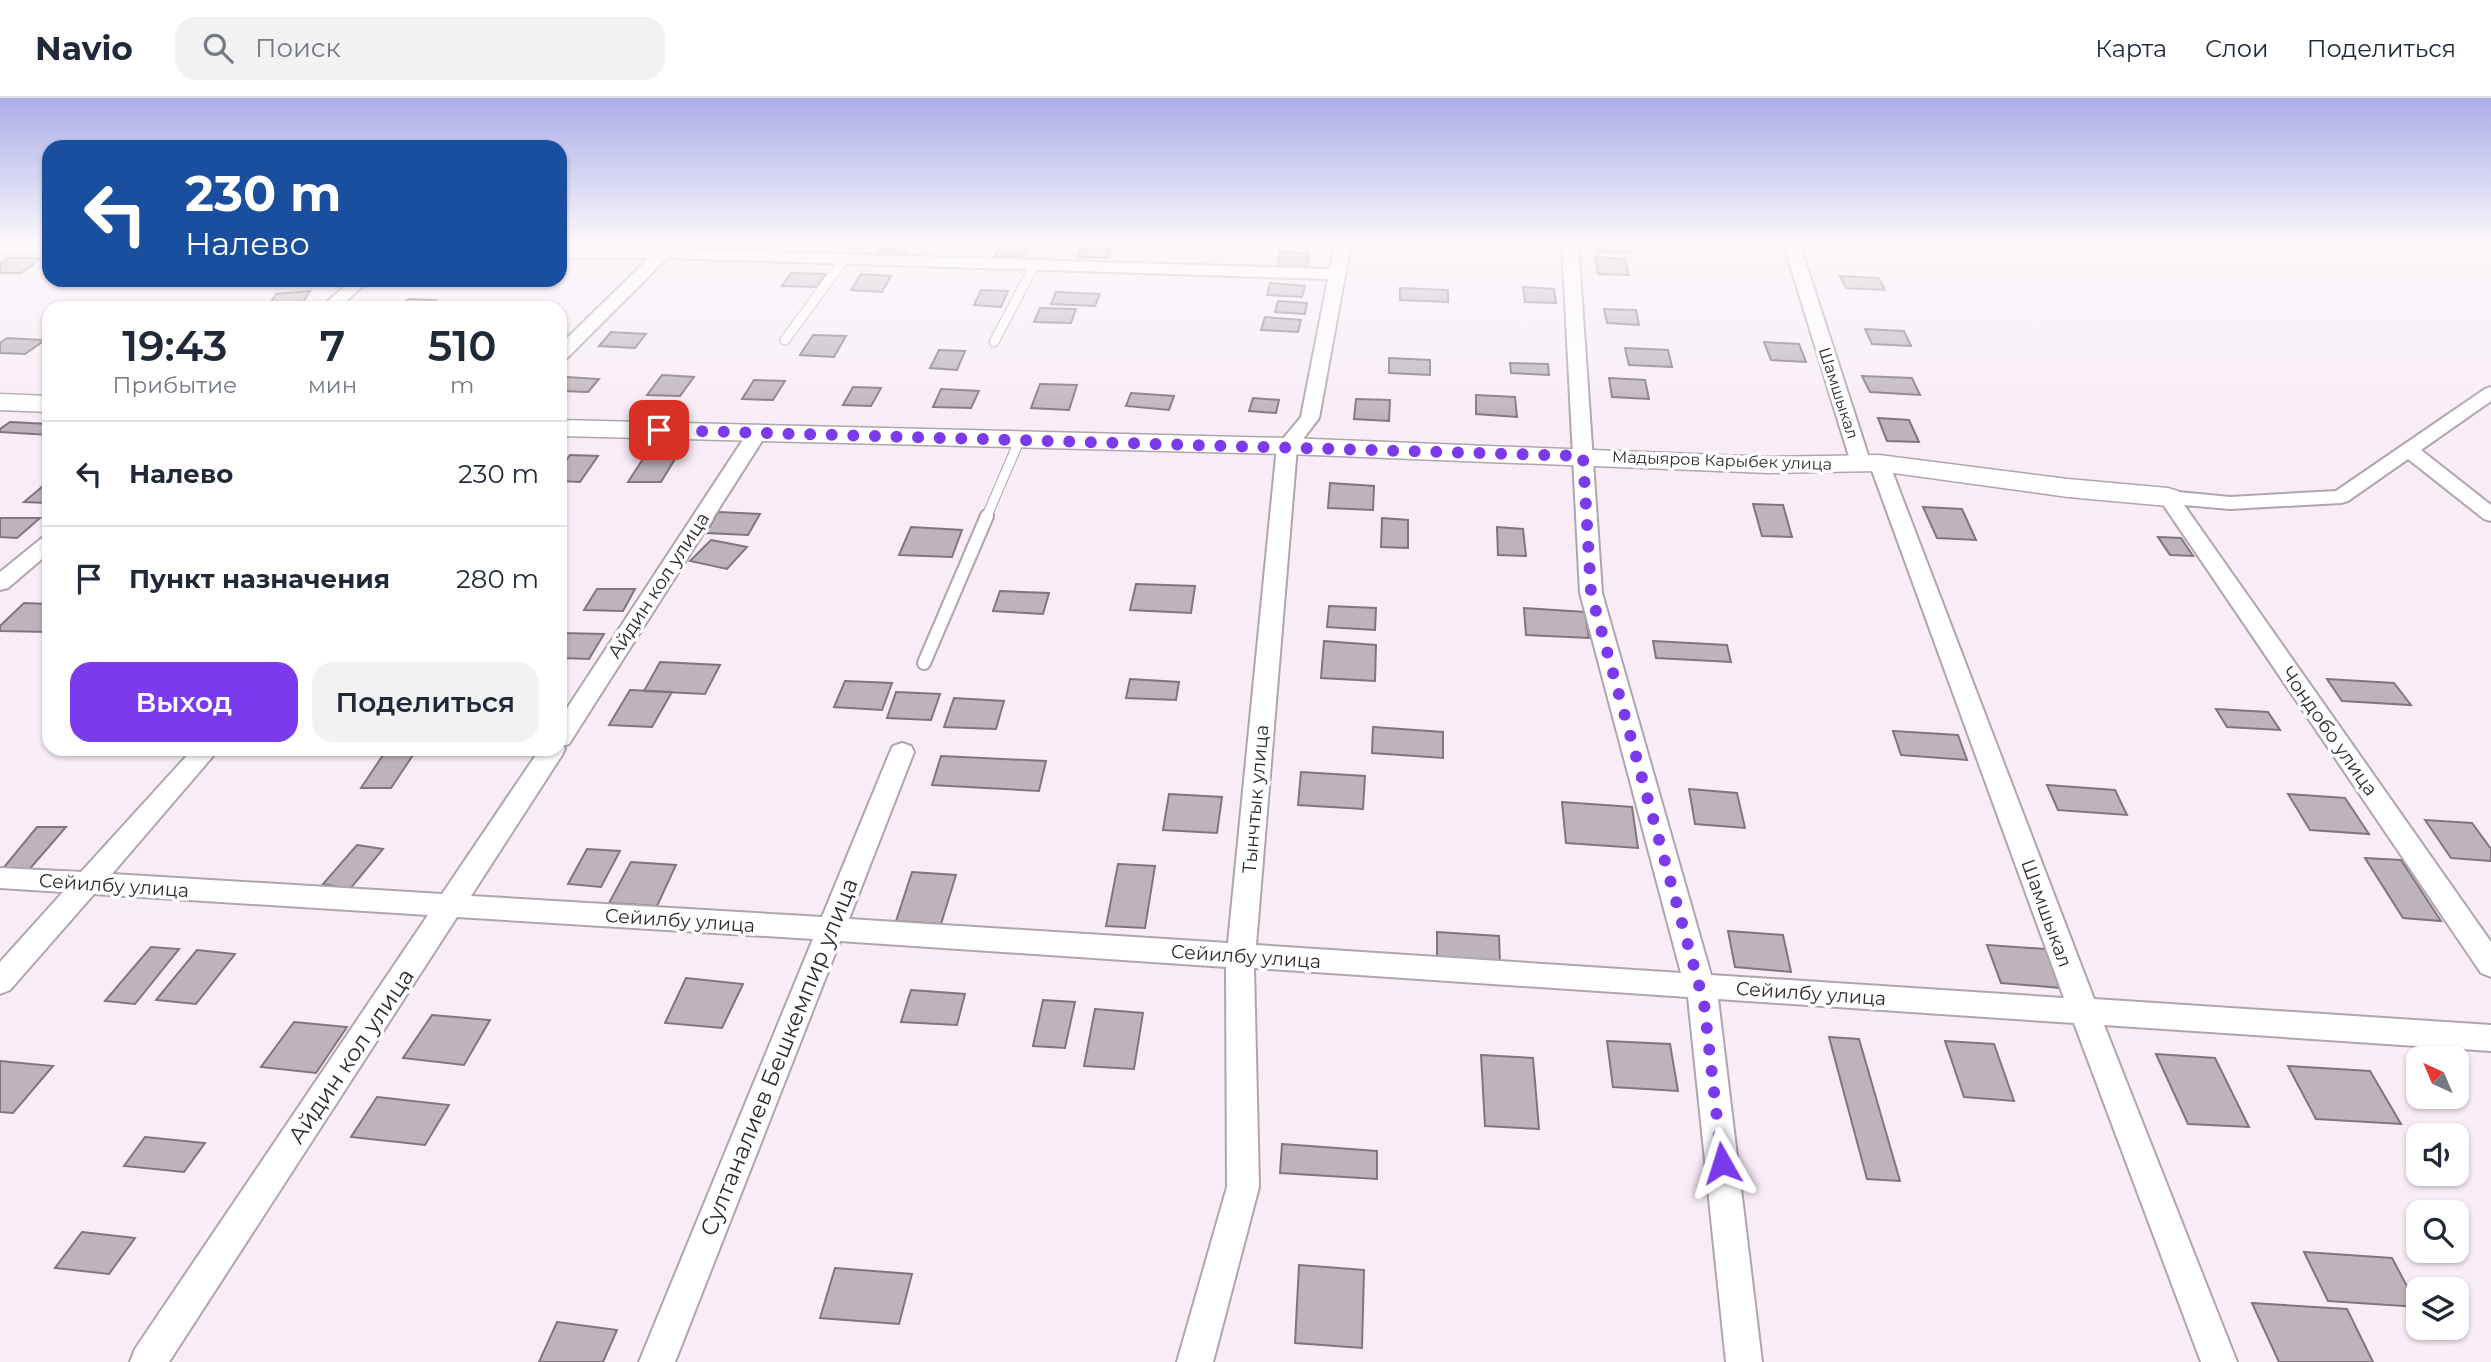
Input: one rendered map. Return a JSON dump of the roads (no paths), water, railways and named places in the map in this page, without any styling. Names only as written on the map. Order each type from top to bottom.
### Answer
[{"type":"street","points":[[567,348],[614,301]]},
{"type":"street","points":[[1287,446],[1310,418],[1333,301]]},
{"type":"street","points":[[1574,301],[1591,593],[1704,1003],[1744,1362]]},
{"type":"street","name":"Шамшыкал","points":[[1812,301],[1870,463],[2219,1362]]},
{"type":"street","points":[[2168,498],[2230,503],[2341,497],[2491,393]]},
{"type":"street","points":[[0,401],[42,404]]},
{"type":"street","name":"Мадыяров Карыбек улица","points":[[567,428],[1287,446],[1769,465],[1870,463],[2168,498]]},
{"type":"street","name":"Айдин кол улица","points":[[567,727],[757,433]]},
{"type":"street","name":"Тынчтык улица","points":[[1195,1362],[1243,1187],[1239,979],[1287,446]]},
{"type":"street","points":[[2408,450],[2440,472],[2491,515]]},
{"type":"street","name":"Чондобо улица","points":[[2168,498],[2491,965]]},
{"type":"street","points":[[0,583],[42,548]]},
{"type":"street","name":"Султаналиев Бешкемпир улица","points":[[657,1362],[902,752]]},
{"type":"street","points":[[0,982],[90,884],[201,756]]},
{"type":"street","name":"Айдин кол улица","points":[[148,1362],[452,906],[548,756]]},
{"type":"street","name":"Сейилбу улица","points":[[0,878],[831,929],[2491,1038]]},
{"type":"lane","points":[[785,340],[814,301]]},
{"type":"lane","points":[[993,342],[1015,301]]},
{"type":"lane","points":[[924,663],[1020,439]]}]
